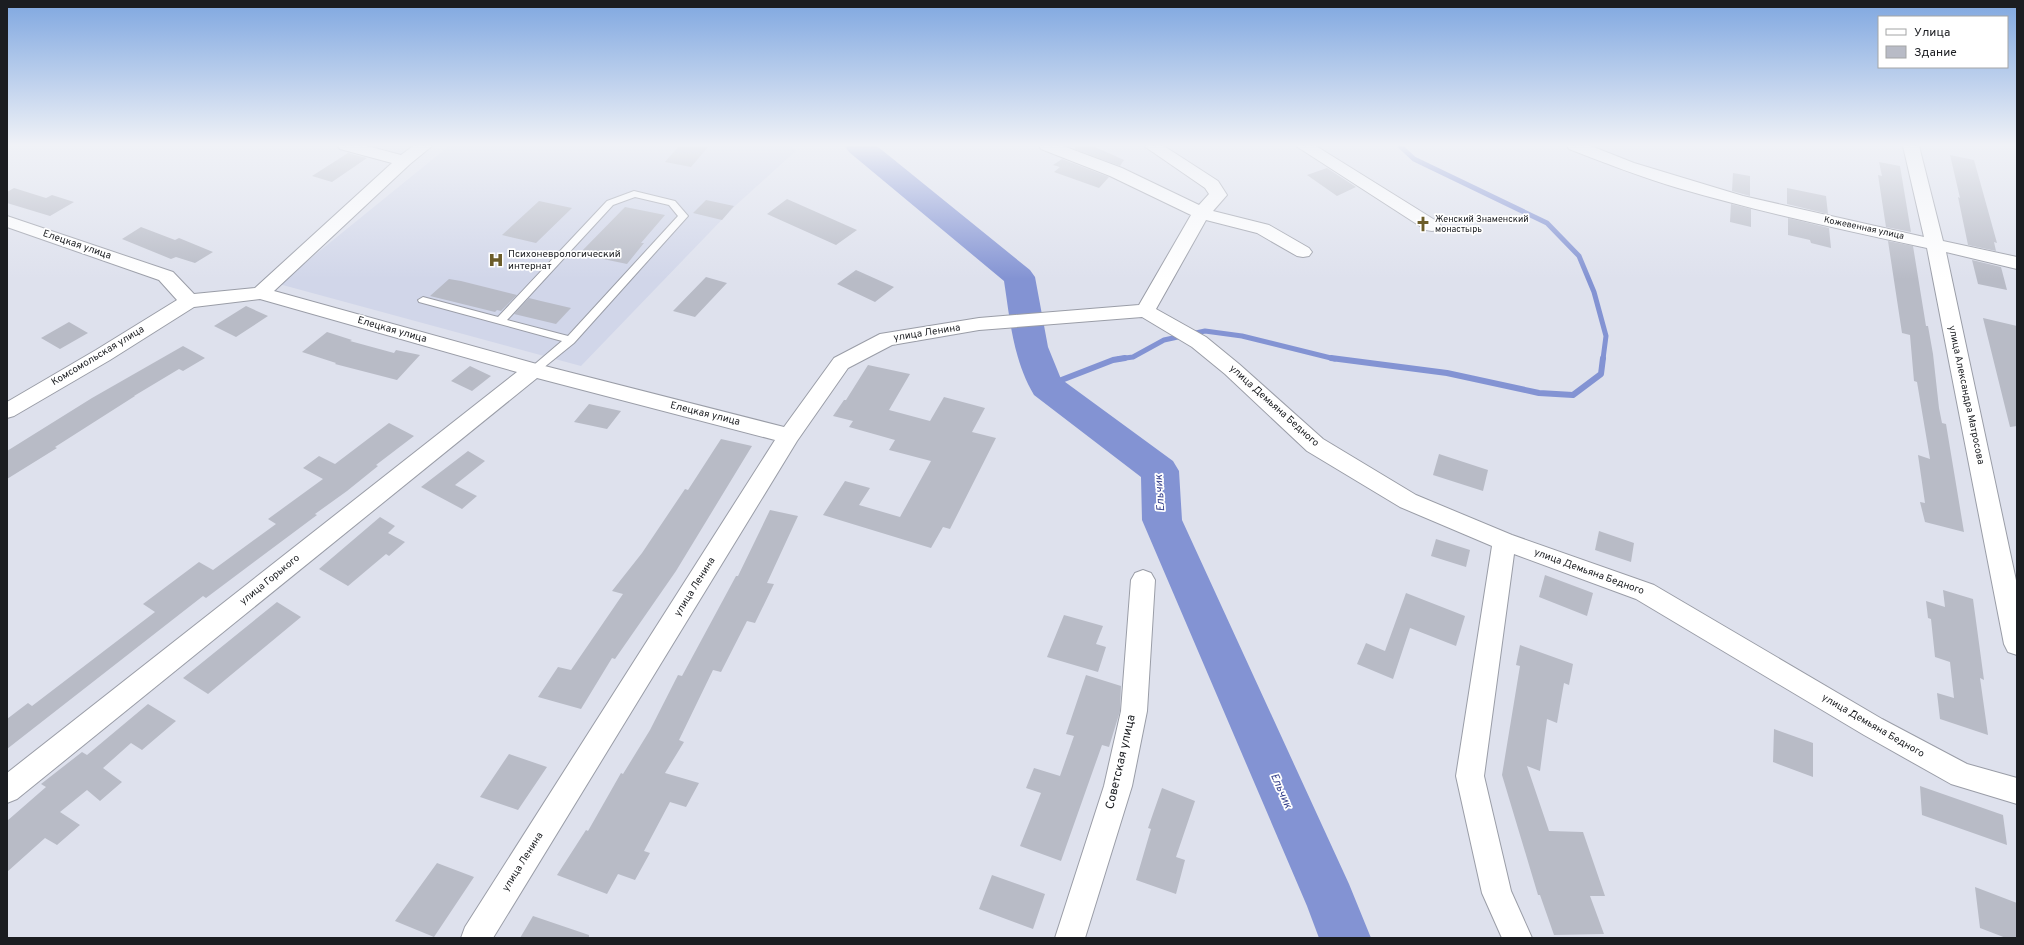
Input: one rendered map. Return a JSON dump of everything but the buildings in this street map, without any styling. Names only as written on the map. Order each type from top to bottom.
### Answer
[{"type":"street","points":[[260,293],[372,190]]},
{"type":"street","points":[[1154,190],[1201,213],[1263,229],[1303,252]]},
{"type":"street","points":[[1145,311],[1201,213],[1218,195],[1215,190]]},
{"type":"street","points":[[1375,190],[1432,226]]},
{"type":"street","name":"Кожевенная улица","points":[[1702,190],[2017,263]]},
{"type":"street","name":"улица Александра Матросова","points":[[1922,190],[1935,244],[2017,644]]},
{"type":"street","name":"Елецкая улица","points":[[7,221],[166,276],[189,300],[260,293],[534,370],[789,436]]},
{"type":"street","name":"Комсомольская улица","points":[[7,411],[102,355],[189,300]]},
{"type":"street","name":"улица Ленина","points":[[476,938],[789,436],[841,363],[887,339],[979,324],[1145,311]]},
{"type":"street","name":"улица Демьяна Бедного","points":[[1145,311],[1199,342],[1232,369],[1315,445],[1408,501],[1504,541],[1645,592],[1874,728],[1954,771],[2017,791]]},
{"type":"street","name":"улица Горького","points":[[7,790],[534,370]]},
{"type":"street","points":[[1504,541],[1470,776],[1497,894],[1517,938]]},
{"type":"street","name":"Советская улица","points":[[1070,938],[1118,786],[1134,712],[1143,580]]},
{"type":"lane","points":[[500,321],[610,203],[634,194],[672,202],[683,216],[570,340],[534,370]]},
{"type":"lane","points":[[423,300],[570,340]]},
{"type":"shaded area","name":"Психоневрологический интернат","points":[[395,190],[753,190],[736,205],[581,366],[279,284]]},
{"type":"waterway","name":"Ельчик","points":[[913,190],[1019,277],[1031,347],[1046,386],[1160,471],[1162,520],[1331,902],[1345,938]]},
{"type":"waterway","points":[[1479,190],[1547,223],[1579,256],[1594,292],[1606,336],[1603,359]]},
{"type":"waterway","points":[[1123,358],[1133,357],[1164,340],[1205,331],[1242,336],[1335,359]]},
{"type":"waterway","points":[[1046,386],[1113,360],[1123,358]]},
{"type":"waterway","points":[[1118,359],[1123,358]]},
{"type":"waterway","points":[[1331,358],[1447,373],[1539,393],[1573,395],[1601,374],[1603,358]]},
{"type":"place","name":"Женский Знаменский монастырь","points":[[1423,224]]},
{"type":"place","name":"Психоневрологический интернат","points":[[496,260]]}]
